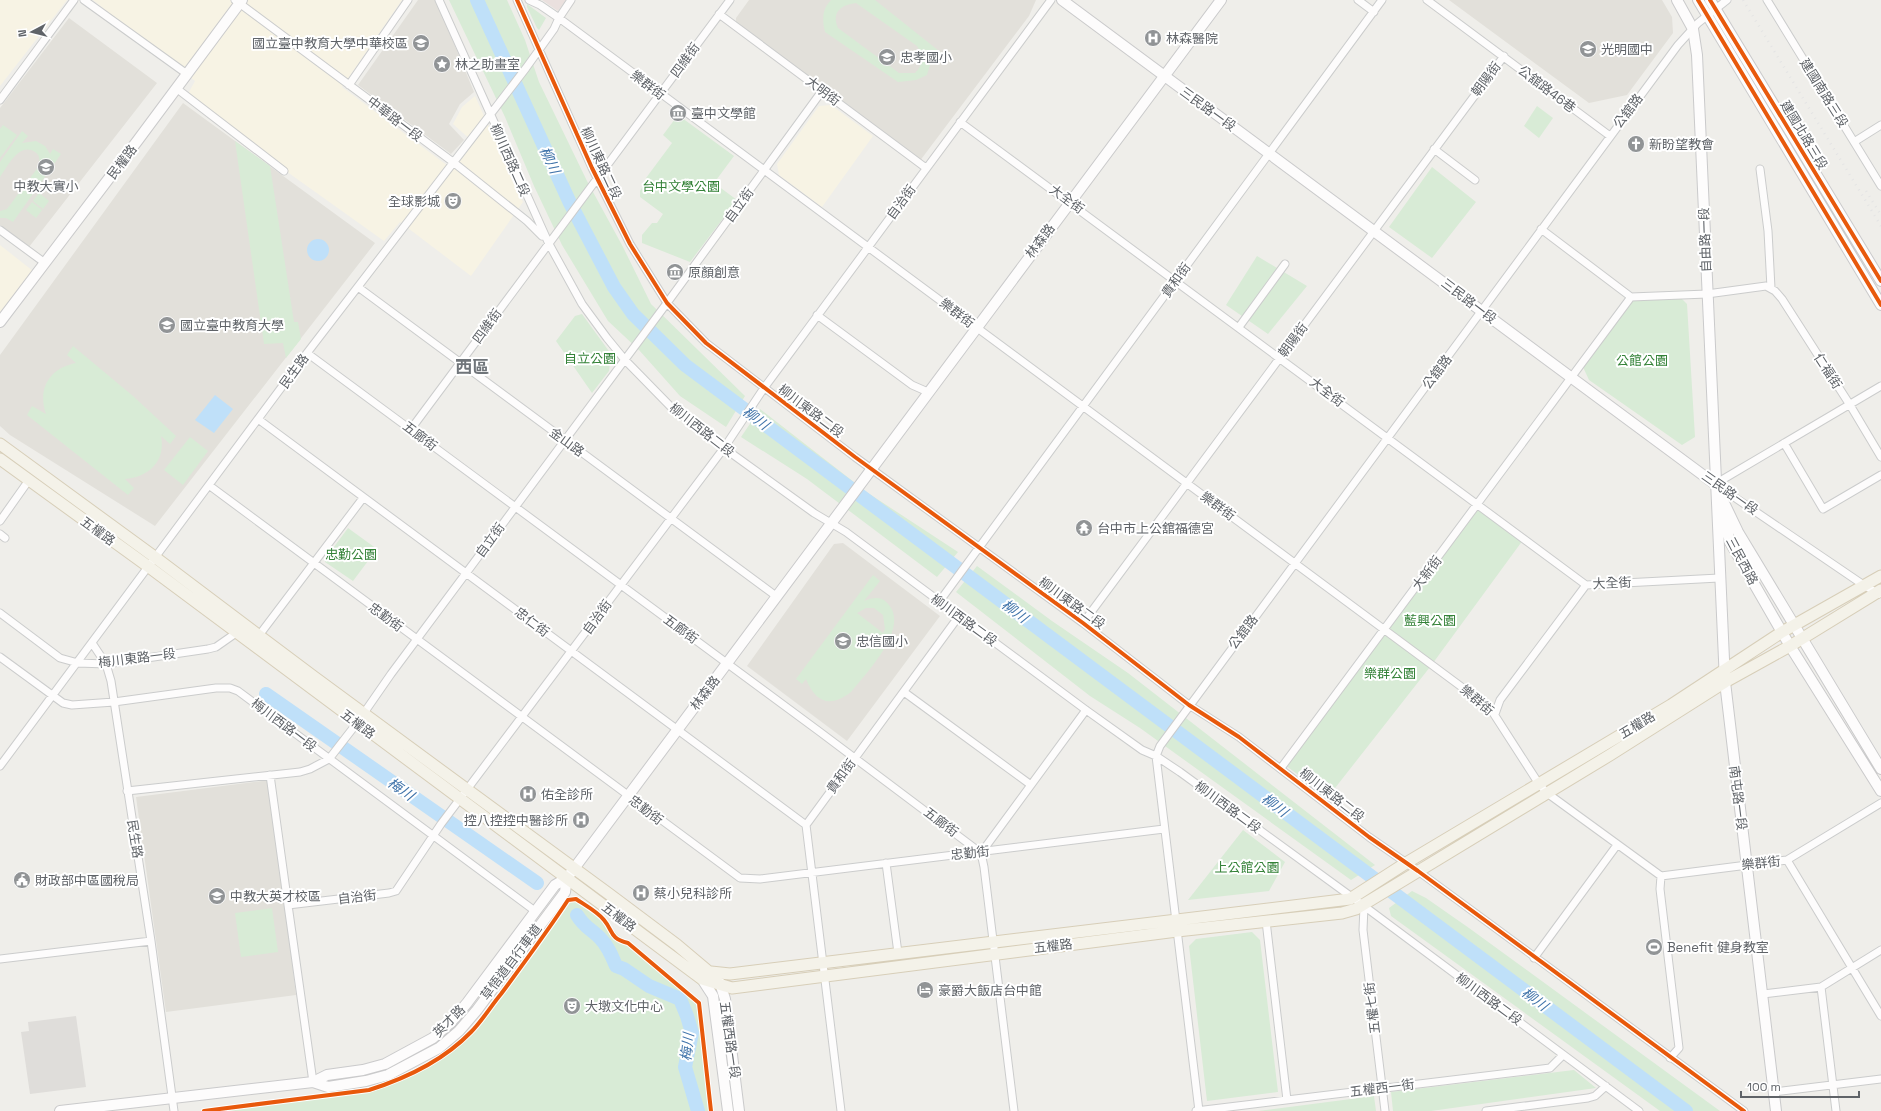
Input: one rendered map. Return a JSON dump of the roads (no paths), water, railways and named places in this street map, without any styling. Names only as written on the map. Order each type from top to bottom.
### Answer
[{"type":"main road","name":"三民路一段","points":[[1062,0],[1715,484]]},
{"type":"main road","name":"林森路","points":[[567,878],[1221,0]]},
{"type":"main road","name":"自由路一段","points":[[1677,0],[1693,29],[1698,69],[1715,484]]},
{"type":"main road","name":"建國北路三段","points":[[1698,0],[1711,8],[1881,281]]},
{"type":"main road","name":"民權路","points":[[0,322],[176,88],[239,1]]},
{"type":"main road","name":"建國北路三段","points":[[1711,8],[1881,305]]},
{"type":"main road","name":"五權路","points":[[0,444],[156,558],[574,869],[706,975],[730,974],[1176,919],[1344,900],[1358,895],[1406,863],[1724,671],[1782,632],[1881,576]]},
{"type":"main road","name":"五權路","points":[[0,459],[149,567],[460,800],[567,878],[706,975],[732,988],[824,975],[1177,931],[1342,913],[1368,903],[1725,682],[1880,593]]},
{"type":"main road","name":"南屯路一段","points":[[1715,484],[1725,682],[1776,1111]]},
{"type":"main road","name":"三民西路","points":[[1715,484],[1738,532],[1881,770]]},
{"type":"main road","name":"三民西路","points":[[1715,484],[1730,542],[1790,646],[1881,791]]},
{"type":"main road","name":"英才路","points":[[60,1111],[313,1082],[326,1075],[363,1070],[385,1064],[433,1038],[451,1022],[555,886],[567,878]]},
{"type":"main road","name":"英才路","points":[[313,1082],[328,1087],[366,1081],[388,1075],[440,1048],[459,1031],[477,1010],[565,892],[567,878]]},
{"type":"main road","points":[[720,983],[730,974]]},
{"type":"main road","name":"五權西路一段","points":[[706,975],[713,996],[728,1111]]},
{"type":"main road","name":"五權西路一段","points":[[713,996],[720,983]]},
{"type":"main road","name":"五權西路一段","points":[[720,983],[724,997],[739,1111]]},
{"type":"main road","points":[[724,997],[732,988]]},
{"type":"street","points":[[0,100],[74,0]]},
{"type":"street","points":[[84,0],[186,74]]},
{"type":"street","points":[[349,85],[408,0]]},
{"type":"street","name":"柳川西路二段","points":[[439,0],[549,244],[582,304],[624,360],[670,406],[724,448],[814,513],[846,532],[939,602],[1142,750],[1156,756],[1180,772],[1358,895],[1563,1055],[1639,1111]]},
{"type":"street","name":"柳川東路二段","points":[[517,0],[538,50],[630,244],[667,303],[706,343],[871,468],[1083,623],[1189,705],[1239,737],[1369,837],[1418,871],[1534,958],[1744,1111]]},
{"type":"street","name":"樂群街","points":[[529,0],[540,5],[559,18],[1490,708],[1539,784],[1547,793],[1661,876],[1787,860],[1881,803]]},
{"type":"street","points":[[538,50],[554,29],[559,18],[571,0]]},
{"type":"street","name":"四維街","points":[[412,429],[730,0]]},
{"type":"street","name":"自治街","points":[[288,905],[389,893],[396,890],[433,836],[724,448],[752,404],[1051,0]]},
{"type":"street","points":[[1358,0],[1374,12]]},
{"type":"street","name":"貴和街","points":[[939,602],[1382,0]]},
{"type":"street","name":"公舘路46巷","points":[[1427,0],[1610,136]]},
{"type":"street","name":"公舘路","points":[[1156,756],[1160,745],[1189,705],[1678,45],[1711,8],[1727,0]]},
{"type":"street","name":"建國南路三段","points":[[1767,0],[1881,186]]},
{"type":"street","name":"中華路一段","points":[[239,1],[453,162],[531,225],[549,244]]},
{"type":"street","name":"大明街","points":[[719,14],[926,168]]},
{"type":"street","name":"民生路","points":[[0,766],[210,486],[307,353],[500,103],[538,50]]},
{"type":"street","name":"朝陽街","points":[[1083,623],[1504,56]]},
{"type":"street","points":[[176,88],[284,171]]},
{"type":"street","name":"自立街","points":[[329,759],[822,91]]},
{"type":"street","name":"大全街","points":[[960,122],[1586,584],[1719,578]]},
{"type":"street","points":[[1854,142],[1881,125]]},
{"type":"street","points":[[1434,149],[1475,180]]},
{"type":"street","points":[[1542,229],[1631,297],[1707,294],[1759,287],[1771,288],[1768,231],[1760,168]]},
{"type":"street","points":[[0,230],[45,263]]},
{"type":"street","points":[[1239,327],[1285,264]]},
{"type":"street","name":"金山路","points":[[358,287],[776,596]]},
{"type":"street","name":"仁福街","points":[[1771,288],[1782,299],[1850,405],[1881,457]]},
{"type":"street","name":"大新街","points":[[1281,768],[1631,297]]},
{"type":"street","points":[[817,316],[912,385],[928,392]]},
{"type":"street","name":"五廊街","points":[[307,353],[855,757],[981,853]]},
{"type":"street","points":[[1715,484],[1881,386]]},
{"type":"street","name":"忠仁街","points":[[258,419],[806,825]]},
{"type":"street","points":[[1784,443],[1823,509],[1881,475]]},
{"type":"street","points":[[0,521],[29,480]]},
{"type":"street","name":"三民路一段","points":[[1715,484],[1865,586],[1880,593]]},
{"type":"street","name":"忠勤街","points":[[210,486],[740,878],[750,880],[1164,830]]},
{"type":"street","points":[[252,644],[363,498]]},
{"type":"street","points":[[1495,714],[1500,700],[1586,584]]},
{"type":"street","name":"梅川東路一段","points":[[0,613],[60,658],[78,663],[106,664],[208,649],[216,647],[236,633]]},
{"type":"street","name":"貴和街","points":[[806,825],[959,616]]},
{"type":"street","name":"民生路","points":[[92,643],[106,664],[114,702],[151,941],[174,1111]]},
{"type":"street","name":"梅川西路一段","points":[[0,657],[52,696],[63,703],[72,705],[114,702],[216,688],[234,689],[536,911]]},
{"type":"street","points":[[904,692],[1031,785]]},
{"type":"street","points":[[1014,1111],[981,853],[1086,710]]},
{"type":"street","points":[[1156,756],[1198,1111]]},
{"type":"street","points":[[127,791],[310,769],[329,759]]},
{"type":"street","points":[[270,775],[313,1082]]},
{"type":"street","points":[[806,825],[841,1111]]},
{"type":"street","points":[[1534,958],[1617,845]]},
{"type":"street","points":[[1787,860],[1880,1012]]},
{"type":"street","points":[[886,863],[898,953]]},
{"type":"street","points":[[1661,876],[1660,889],[1679,1048],[1670,1058]]},
{"type":"street","name":"五權七街","points":[[1368,903],[1363,930],[1385,1111]]},
{"type":"street","points":[[1266,921],[1287,1100]]},
{"type":"street","points":[[0,959],[151,941]]},
{"type":"street","points":[[1763,994],[1821,987],[1881,950]]},
{"type":"street","points":[[1821,987],[1836,1111]]},
{"type":"street","name":"五權西一街","points":[[1198,1111],[1550,1068],[1563,1055]]},
{"type":"street","points":[[1774,1092],[1881,1079]]},
{"type":"street","points":[[1486,1111],[1507,1110],[1596,1096],[1606,1086]]},
{"type":"street","points":[[1551,1103],[1552,1111]]},
{"type":"water","points":[[318,239],[322,240],[328,246],[328,254],[322,260],[318,261],[314,260],[308,254],[307,250],[308,246],[314,240]]},
{"type":"water","points":[[215,395],[233,409],[214,433],[195,420]]},
{"type":"waterway","name":"柳川","points":[[477,0],[570,203],[614,287],[633,314],[685,365],[1686,1111]]},
{"type":"waterway","name":"梅川","points":[[266,694],[537,883]]},
{"type":"waterway","name":"梅川","points":[[577,915],[582,922],[605,944],[616,966],[624,969],[649,986],[680,999],[692,1033],[685,1067],[698,1111]]},
{"type":"railway","points":[[1743,0],[1881,226]]},
{"type":"railway","points":[[1866,191],[1881,215]]},
{"type":"place","name":"林森醫院","points":[[1153,38]]},
{"type":"place","name":"國立臺中教育大學中華校區","points":[[421,43]]},
{"type":"place","name":"光明國中","points":[[1588,49]]},
{"type":"place","name":"忠孝國小","points":[[887,57]]},
{"type":"place","name":"林之助畫室","points":[[442,64]]},
{"type":"place","name":"臺中文學館","points":[[678,113]]},
{"type":"place","name":"新盼望教會","points":[[1636,144]]},
{"type":"place","name":"中教大實小","points":[[46,167]]},
{"type":"place","name":"全球影城","points":[[453,201]]},
{"type":"place","name":"原顏創意","points":[[675,272]]},
{"type":"place","name":"國立臺中教育大學","points":[[167,325]]},
{"type":"place","name":"台中市上公舘福德宮","points":[[1084,528]]},
{"type":"place","name":"忠信國小","points":[[843,641]]},
{"type":"place","name":"佑全診所","points":[[528,794]]},
{"type":"place","name":"控八控控中醫診所","points":[[581,820]]},
{"type":"place","name":"財政部中區國稅局","points":[[22,880]]},
{"type":"place","name":"蔡小兒科診所","points":[[641,893]]},
{"type":"place","name":"中教大英才校區","points":[[217,896]]},
{"type":"place","name":"Benefit 健身教室","points":[[1654,947]]},
{"type":"place","name":"豪爵大飯店台中館","points":[[925,990]]},
{"type":"place","name":"大墩文化中心","points":[[572,1006]]},
{"type":"district","name":"西區","points":[[472,367]]},
{"type":"park label","name":"台中文學公園","points":[[681,186]]},
{"type":"park label","name":"自立公園","points":[[590,358]]},
{"type":"park label","name":"公館公園","points":[[1642,360]]},
{"type":"park label","name":"忠勤公園","points":[[351,554]]},
{"type":"park label","name":"藍興公園","points":[[1430,620]]},
{"type":"park label","name":"樂群公園","points":[[1390,673]]},
{"type":"park label","name":"上公館公園","points":[[1247,867]]}]
